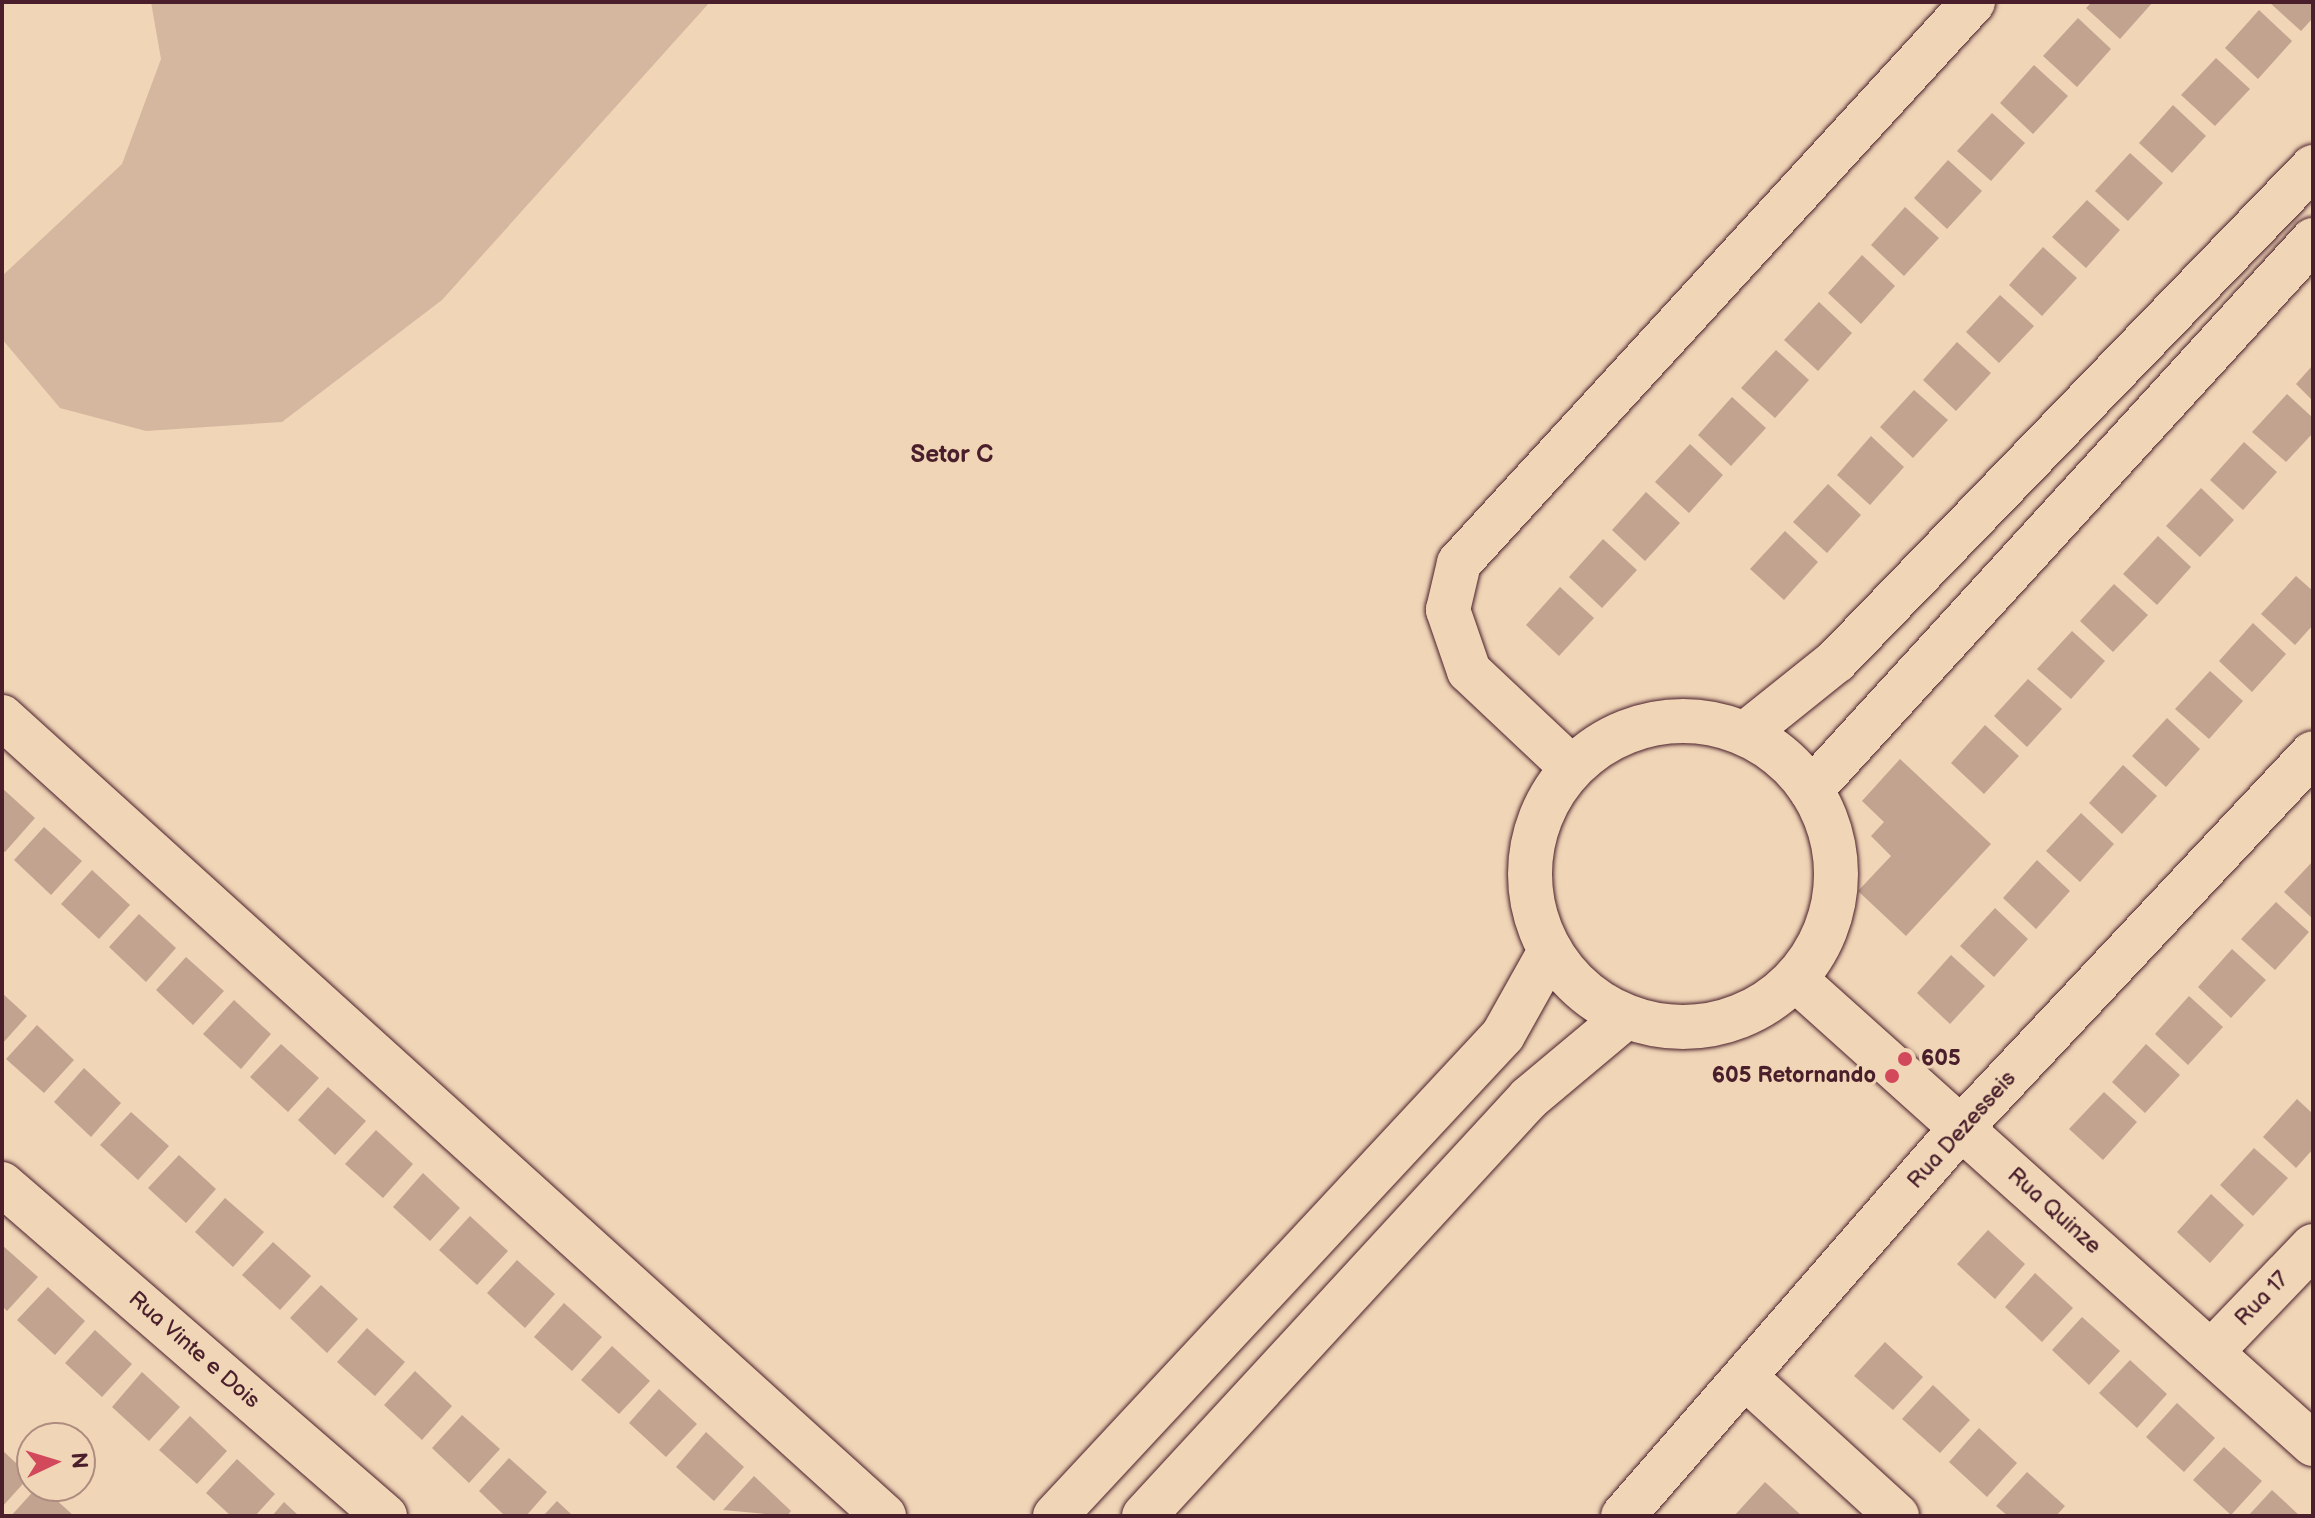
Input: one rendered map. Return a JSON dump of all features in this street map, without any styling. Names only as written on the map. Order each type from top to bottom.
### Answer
[{"type":"street","points":[[1571,767],[1469,671],[1448,610],[1459,563],[1973,2]]},
{"type":"street","points":[[1746,733],[1836,661],[2313,167]]},
{"type":"street","points":[[1811,790],[2313,240]]},
{"type":"street","points":[[2,717],[884,1516]]},
{"type":"street","points":[[1687,719],[1746,733],[1776,750],[1811,790],[1832,838],[1835,888],[1823,937],[1795,979],[1760,1007],[1719,1024],[1675,1028],[1626,1017],[1582,991],[1550,951],[1534,906],[1530,854],[1543,807],[1571,767],[1605,740],[1644,723],[1687,719]]},
{"type":"street","name":"Rua Dezesseis","points":[[1623,1516],[1961,1128],[2313,753]]},
{"type":"street","points":[[1055,1516],[1503,1035],[1550,951]]},
{"type":"street","name":"Rua Quinze","points":[[1795,979],[2313,1444]]},
{"type":"street","points":[[1144,1516],[1529,1098],[1626,1017]]},
{"type":"street","name":"Rua Vinte e Dois","points":[[2,1184],[385,1516]]},
{"type":"street","name":"Rua 17","points":[[2211,1352],[2313,1246]]},
{"type":"street","points":[[1745,1377],[1897,1516]]},
{"type":"shaded area","points":[[151,2],[710,2],[442,300],[282,422],[146,431],[60,408],[2,339],[2,276],[122,164],[161,59]]},
{"type":"building","points":[[2092,2],[2153,2],[2120,39],[2086,8]]},
{"type":"building","points":[[2269,2],[2313,2],[2313,18],[2301,31]]},
{"type":"building","points":[[2259,10],[2292,41],[2258,79],[2225,48]]},
{"type":"building","points":[[2078,18],[2111,49],[2077,87],[2043,56]]},
{"type":"building","points":[[2216,58],[2250,89],[2215,126],[2181,95]]},
{"type":"building","points":[[2034,65],[2068,96],[2033,134],[2000,103]]},
{"type":"building","points":[[2173,105],[2206,136],[2172,173],[2139,143]]},
{"type":"building","points":[[1992,113],[2025,143],[1991,181],[1957,151]]},
{"type":"building","points":[[2130,153],[2163,183],[2128,221],[2095,191]]},
{"type":"building","points":[[1948,160],[1982,191],[1947,229],[1914,198]]},
{"type":"building","points":[[2087,200],[2120,230],[2086,268],[2052,237]]},
{"type":"building","points":[[1905,207],[1939,238],[1904,276],[1871,245]]},
{"type":"building","points":[[2043,247],[2077,278],[2042,316],[2009,285]]},
{"type":"building","points":[[1862,255],[1895,286],[1861,324],[1828,293]]},
{"type":"building","points":[[2000,295],[2034,326],[1999,363],[1966,332]]},
{"type":"building","points":[[1819,302],[1852,333],[1818,371],[1784,340]]},
{"type":"building","points":[[1957,342],[1991,373],[1956,411],[1923,380]]},
{"type":"building","points":[[1776,350],[1809,380],[1775,418],[1741,388]]},
{"type":"building","points":[[2313,365],[2313,401],[2296,384]]},
{"type":"building","points":[[1914,390],[1948,420],[1913,458],[1880,427]]},
{"type":"building","points":[[2287,394],[2313,418],[2313,433],[2286,462],[2252,432]]},
{"type":"building","points":[[1732,397],[1766,428],[1731,466],[1698,435]]},
{"type":"building","points":[[1871,436],[1904,467],[1870,505],[1837,475]]},
{"type":"building","points":[[2244,442],[2277,472],[2243,510],[2210,480]]},
{"type":"building","points":[[1690,444],[1723,475],[1689,513],[1655,482]]},
{"type":"building","points":[[1828,484],[1861,515],[1827,553],[1793,522]]},
{"type":"building","points":[[2201,488],[2234,520],[2200,557],[2166,526]]},
{"type":"building","points":[[1646,492],[1680,523],[1645,561],[1612,530]]},
{"type":"building","points":[[1785,531],[1818,562],[1784,600],[1750,569]]},
{"type":"building","points":[[2158,536],[2191,567],[2157,605],[2123,574]]},
{"type":"building","points":[[1603,539],[1637,570],[1602,608],[1569,577]]},
{"type":"building","points":[[2296,576],[2313,591],[2313,625],[2295,645],[2261,614]]},
{"type":"building","points":[[2114,584],[2148,615],[2113,652],[2080,621]]},
{"type":"building","points":[[1560,587],[1594,618],[1559,656],[1526,625]]},
{"type":"building","points":[[2253,623],[2286,654],[2252,692],[2219,661]]},
{"type":"building","points":[[2072,631],[2105,661],[2071,699],[2037,669]]},
{"type":"building","points":[[2210,671],[2243,701],[2209,739],[2175,709]]},
{"type":"building","points":[[2028,679],[2062,709],[2027,747],[1994,716]]},
{"type":"building","points":[[2167,718],[2200,749],[2166,787],[2132,756]]},
{"type":"building","points":[[1985,725],[2019,756],[1984,794],[1951,763]]},
{"type":"building","points":[[1900,759],[1991,844],[1906,936],[1858,891],[1891,856],[1871,836],[1884,822],[1862,801]]},
{"type":"building","points":[[2123,765],[2157,796],[2122,834],[2089,803]]},
{"type":"building","points":[[2,788],[35,818],[5,852],[2,850]]},
{"type":"building","points":[[2081,813],[2114,844],[2080,882],[2046,851]]},
{"type":"building","points":[[44,827],[82,861],[51,895],[14,860]]},
{"type":"building","points":[[2037,860],[2070,891],[2036,929],[2003,898]]},
{"type":"building","points":[[2313,861],[2313,919],[2284,892]]},
{"type":"building","points":[[92,870],[130,905],[99,939],[61,904]]},
{"type":"building","points":[[2276,902],[2309,932],[2275,970],[2241,939]]},
{"type":"building","points":[[1995,908],[2028,939],[1994,977],[1960,946]]},
{"type":"building","points":[[139,914],[176,948],[146,982],[109,947]]},
{"type":"building","points":[[2232,949],[2266,980],[2231,1018],[2198,987]]},
{"type":"building","points":[[1951,955],[1985,986],[1950,1024],[1917,993]]},
{"type":"building","points":[[186,957],[224,991],[193,1025],[156,990]]},
{"type":"building","points":[[2,993],[27,1016],[2,1044]]},
{"type":"building","points":[[2189,996],[2223,1027],[2188,1065],[2155,1034]]},
{"type":"building","points":[[234,1000],[271,1034],[241,1069],[203,1034]]},
{"type":"building","points":[[37,1025],[74,1060],[44,1093],[6,1059]]},
{"type":"building","points":[[281,1044],[319,1078],[288,1112],[250,1077]]},
{"type":"building","points":[[2146,1044],[2180,1075],[2145,1113],[2112,1082]]},
{"type":"building","points":[[84,1068],[121,1103],[91,1137],[54,1102]]},
{"type":"building","points":[[328,1087],[366,1121],[335,1155],[298,1120]]},
{"type":"building","points":[[2104,1092],[2137,1122],[2103,1160],[2069,1129]]},
{"type":"building","points":[[2297,1099],[2313,1114],[2313,1149],[2296,1168],[2263,1137]]},
{"type":"building","points":[[131,1112],[169,1146],[138,1180],[100,1145]]},
{"type":"building","points":[[376,1130],[413,1164],[383,1198],[345,1164]]},
{"type":"building","points":[[2254,1148],[2288,1178],[2253,1216],[2220,1185]]},
{"type":"building","points":[[179,1155],[216,1189],[186,1223],[148,1188]]},
{"type":"building","points":[[423,1173],[460,1208],[430,1241],[393,1207]]},
{"type":"building","points":[[2211,1194],[2244,1225],[2210,1263],[2177,1232]]},
{"type":"building","points":[[225,1198],[264,1232],[233,1267],[195,1232]]},
{"type":"building","points":[[470,1216],[508,1251],[477,1285],[439,1250]]},
{"type":"building","points":[[1988,1230],[2025,1264],[1995,1299],[1957,1264]]},
{"type":"building","points":[[273,1242],[311,1276],[280,1310],[242,1275]]},
{"type":"building","points":[[2,1245],[38,1277],[7,1311],[2,1306]]},
{"type":"building","points":[[517,1260],[555,1294],[525,1328],[487,1293]]},
{"type":"building","points":[[2035,1273],[2073,1308],[2042,1342],[2005,1307]]},
{"type":"building","points":[[321,1285],[358,1319],[327,1353],[290,1318]]},
{"type":"building","points":[[48,1287],[85,1321],[55,1355],[17,1320]]},
{"type":"building","points":[[564,1303],[602,1337],[572,1371],[534,1337]]},
{"type":"building","points":[[2082,1317],[2120,1351],[2089,1385],[2052,1350]]},
{"type":"building","points":[[367,1328],[405,1362],[375,1396],[337,1362]]},
{"type":"building","points":[[95,1330],[132,1364],[102,1397],[65,1363]]},
{"type":"building","points":[[1885,1342],[1923,1377],[1893,1410],[1854,1376]]},
{"type":"building","points":[[612,1346],[650,1381],[619,1414],[581,1380]]},
{"type":"building","points":[[2130,1360],[2167,1394],[2137,1428],[2099,1393]]},
{"type":"building","points":[[415,1371],[452,1406],[422,1440],[384,1405]]},
{"type":"building","points":[[142,1372],[180,1407],[149,1441],[112,1407]]},
{"type":"building","points":[[1933,1385],[1970,1420],[1940,1453],[1902,1419]]},
{"type":"building","points":[[659,1389],[697,1424],[666,1457],[629,1423]]},
{"type":"building","points":[[2177,1403],[2215,1438],[2184,1472],[2146,1437]]},
{"type":"building","points":[[462,1415],[500,1449],[469,1483],[432,1448]]},
{"type":"building","points":[[190,1416],[227,1451],[197,1484],[159,1450]]},
{"type":"building","points":[[1979,1428],[2017,1463],[1987,1497],[1949,1462]]},
{"type":"building","points":[[706,1432],[744,1467],[714,1501],[676,1467]]},
{"type":"building","points":[[2224,1447],[2262,1481],[2231,1515],[2193,1480]]},
{"type":"building","points":[[2,1450],[16,1463],[16,1492],[2,1507]]},
{"type":"building","points":[[509,1458],[547,1492],[526,1516],[505,1516],[479,1491]]},
{"type":"building","points":[[237,1459],[275,1494],[255,1516],[231,1516],[206,1493]]},
{"type":"building","points":[[2027,1472],[2065,1506],[2056,1516],[2008,1516],[1996,1506]]},
{"type":"building","points":[[754,1476],[791,1511],[787,1516],[723,1510]]},
{"type":"building","points":[[1765,1482],[1802,1516],[1734,1516]]},
{"type":"building","points":[[2272,1490],[2300,1516],[2248,1516]]},
{"type":"building","points":[[557,1501],[573,1516],[543,1516]]},
{"type":"building","points":[[24,1502],[59,1502],[74,1516],[11,1516]]},
{"type":"building","points":[[284,1502],[299,1516],[272,1516]]},
{"type":"place","name":"605","points":[[1905,1059]]},
{"type":"place","name":"605 Retornando","points":[[1892,1076]]},
{"type":"district","name":"Setor C","points":[[952,455]]}]
